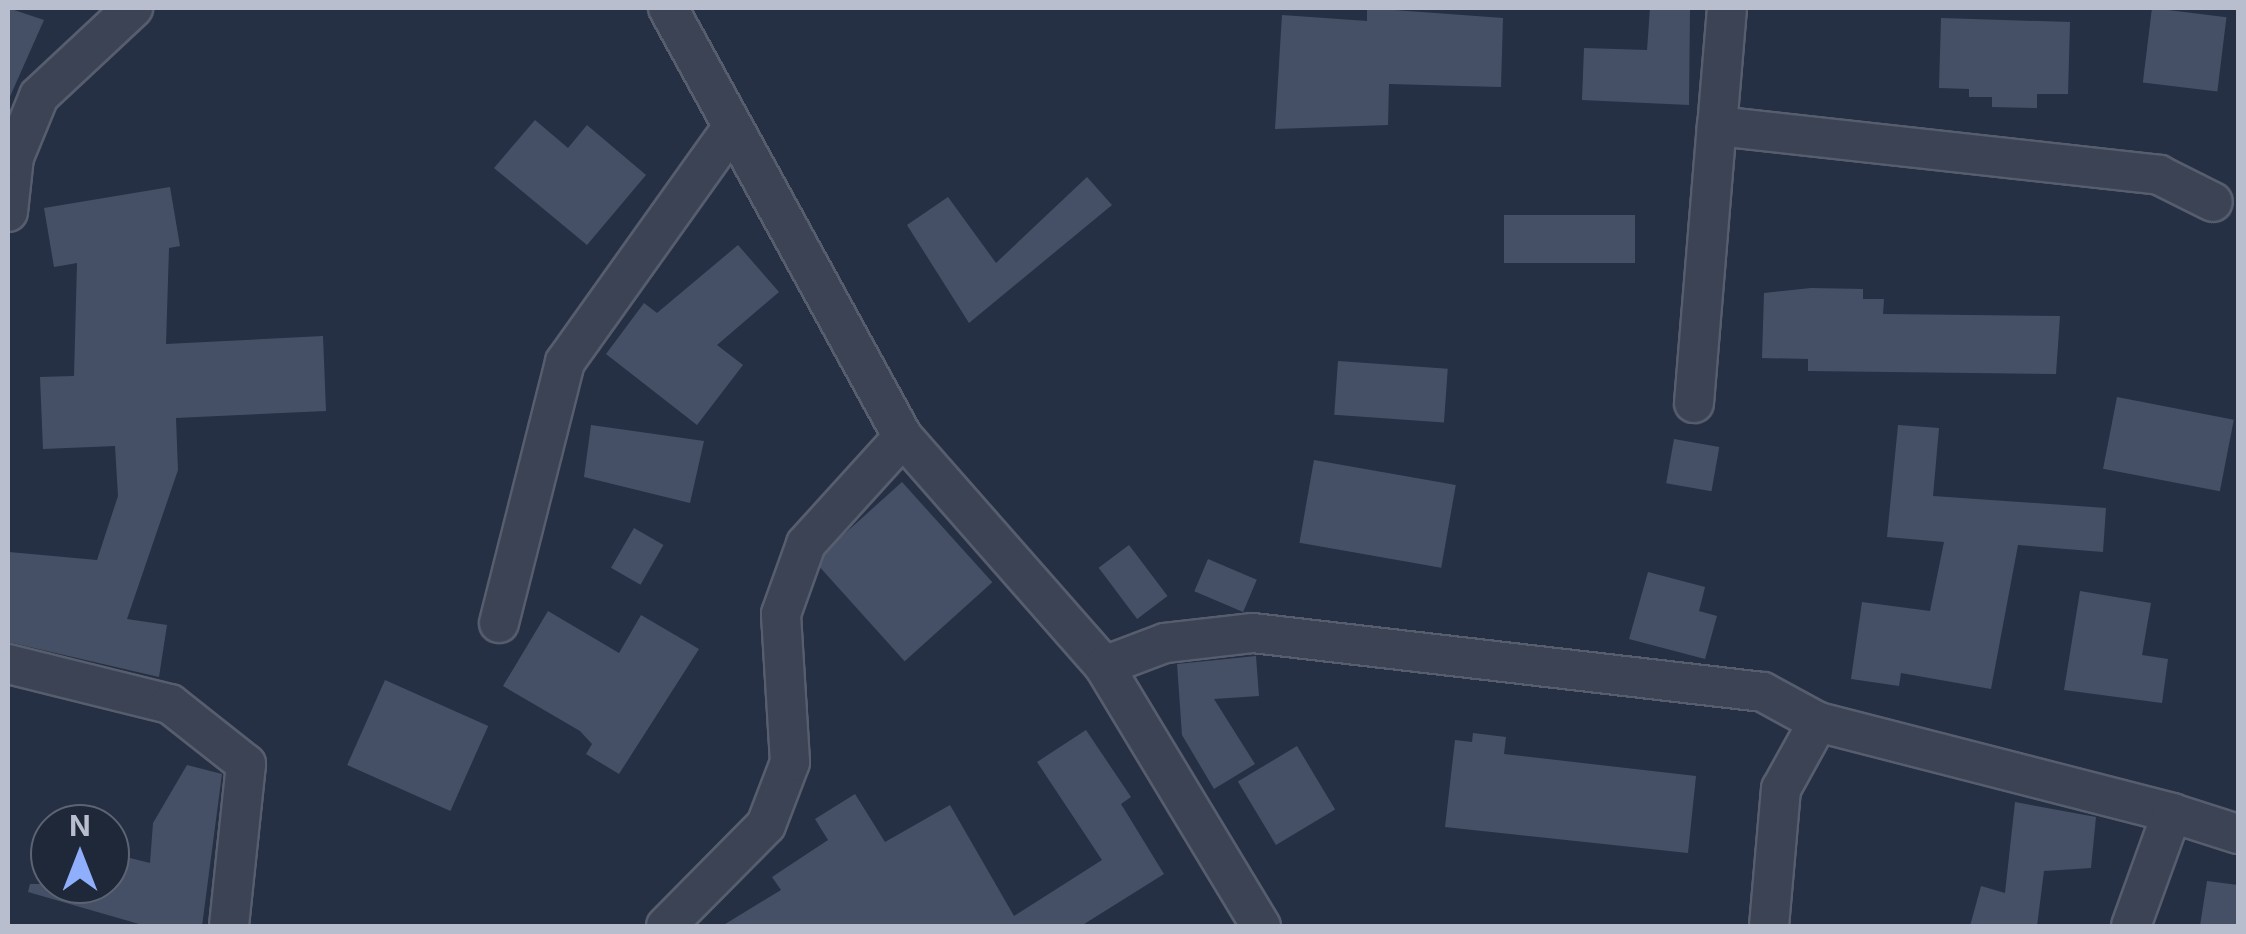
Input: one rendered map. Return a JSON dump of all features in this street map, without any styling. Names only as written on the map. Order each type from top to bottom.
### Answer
[{"type":"street","points":[[8,212],[14,157],[39,96],[133,8]]},
{"type":"street","points":[[668,8],[730,130],[903,437],[1104,666],[1261,926]]},
{"type":"street","points":[[1694,403],[1728,8]]},
{"type":"street","points":[[1717,126],[2158,175],[2212,202]]},
{"type":"street","points":[[499,624],[566,362],[730,130]]},
{"type":"street","points":[[666,926],[766,825],[790,762],[781,614],[793,579],[806,544],[903,437]]},
{"type":"street","points":[[1104,666],[1165,643],[1308,637],[1763,692],[1818,722],[2172,813],[2238,834]]},
{"type":"street","points":[[8,664],[170,704],[246,764],[229,926]]},
{"type":"street","points":[[1769,926],[1781,789],[1818,722]]},
{"type":"street","points":[[2131,926],[2172,813]]},
{"type":"building","points":[[8,8],[44,20],[8,101]]},
{"type":"building","points":[[1367,8],[1503,18],[1501,87],[1389,84],[1388,125],[1275,129],[1282,15],[1367,21]]},
{"type":"building","points":[[1650,8],[1690,8],[1689,105],[1582,100],[1584,48],[1647,50]]},
{"type":"building","points":[[2152,8],[2226,17],[2217,92],[2143,82]]},
{"type":"building","points":[[1941,18],[2070,22],[2068,94],[2037,94],[2037,108],[1992,107],[1992,97],[1969,97],[1969,89],[1939,88]]},
{"type":"building","points":[[535,120],[568,148],[587,125],[646,175],[587,245],[494,168]]},
{"type":"building","points":[[1087,177],[1112,205],[969,323],[907,225],[948,197],[996,263]]},
{"type":"building","points":[[170,187],[180,246],[169,248],[166,344],[323,336],[326,411],[176,418],[178,470],[127,619],[167,625],[159,677],[8,642],[8,569],[9,552],[97,560],[118,496],[115,446],[43,449],[40,377],[74,376],[77,263],[54,267],[44,208]]},
{"type":"building","points":[[1504,215],[1635,215],[1635,263],[1504,263]]},
{"type":"building","points":[[738,245],[779,292],[717,345],[743,365],[697,425],[606,354],[644,303],[657,313]]},
{"type":"building","points":[[1811,288],[1863,289],[1863,299],[1884,299],[1883,314],[2060,316],[2056,374],[1808,371],[1808,359],[1762,358],[1764,293]]},
{"type":"building","points":[[1338,361],[1448,369],[1444,423],[1334,415]]},
{"type":"building","points":[[2117,397],[2234,420],[2220,491],[2103,469]]},
{"type":"building","points":[[591,425],[704,441],[690,503],[584,477]]},
{"type":"building","points":[[1898,425],[1939,428],[1933,496],[2106,508],[2103,552],[2018,545],[1991,689],[1901,673],[1899,686],[1851,679],[1862,602],[1930,611],[1944,542],[1887,537]]},
{"type":"building","points":[[1674,439],[1719,447],[1711,491],[1666,483]]},
{"type":"building","points":[[1314,460],[1456,485],[1441,568],[1299,543]]},
{"type":"building","points":[[902,482],[992,582],[905,661],[814,561]]},
{"type":"building","points":[[634,528],[663,545],[640,585],[611,568]]},
{"type":"building","points":[[1129,545],[1168,596],[1137,619],[1099,568]]},
{"type":"building","points":[[1208,559],[1257,580],[1243,612],[1194,591]]},
{"type":"building","points":[[1648,572],[1705,587],[1699,611],[1717,616],[1705,659],[1629,639]]},
{"type":"building","points":[[2080,591],[2151,603],[2142,655],[2168,659],[2162,703],[2064,690]]},
{"type":"building","points":[[548,611],[619,653],[641,615],[699,649],[619,774],[586,754],[592,744],[580,731],[503,686]]},
{"type":"building","points":[[1256,656],[1259,696],[1214,699],[1255,764],[1214,789],[1182,735],[1177,664]]},
{"type":"building","points":[[385,680],[488,726],[450,811],[347,765]]},
{"type":"building","points":[[1086,730],[1131,797],[1121,804],[1164,874],[1081,926],[722,926],[781,890],[772,877],[828,840],[815,819],[855,794],[885,842],[950,805],[1014,916],[1102,860],[1037,762]]},
{"type":"building","points":[[1473,733],[1506,737],[1504,754],[1696,776],[1688,853],[1445,827],[1455,740],[1472,742]]},
{"type":"building","points":[[1297,746],[1335,809],[1276,845],[1238,782]]},
{"type":"building","points":[[187,765],[222,774],[202,926],[146,926],[70,904],[130,904],[130,858],[150,863],[153,823]]},
{"type":"building","points":[[2015,802],[2096,817],[2091,868],[2044,871],[2037,926],[1970,926],[1981,886],[2005,893]]},
{"type":"building","points":[[2207,881],[2238,885],[2238,926],[2200,926]]}]
